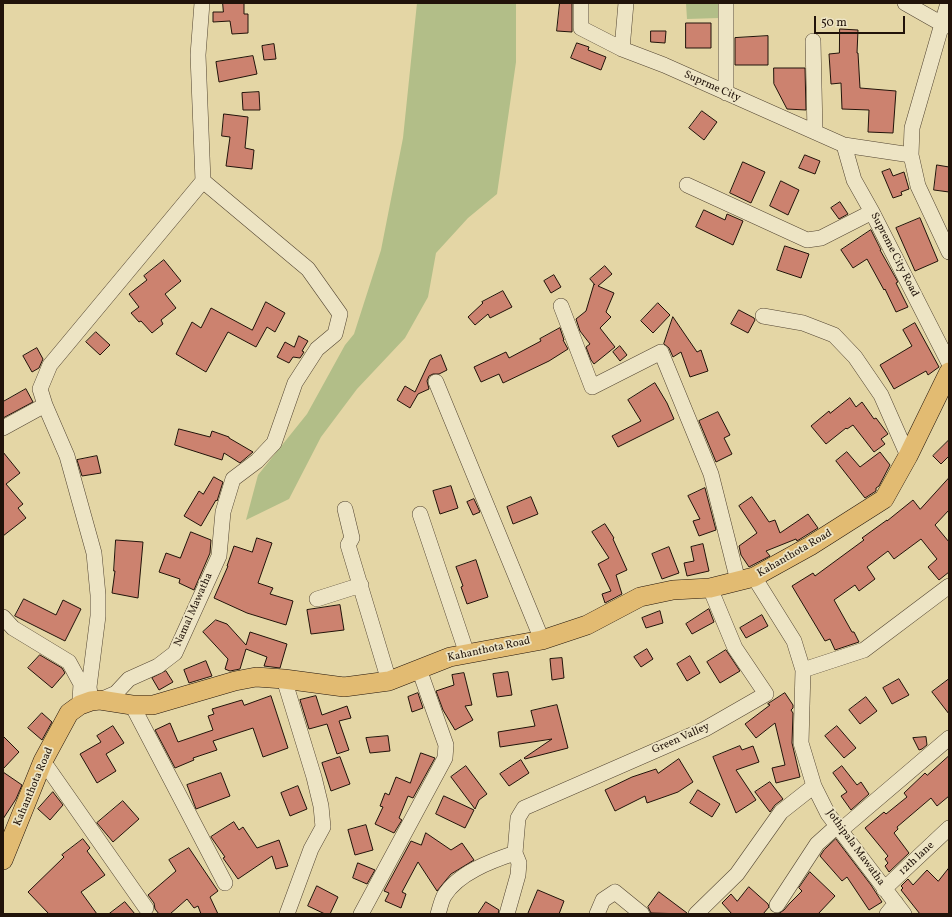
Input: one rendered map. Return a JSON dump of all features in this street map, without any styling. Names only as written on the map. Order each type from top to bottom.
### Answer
[{"type":"main road","name":"Kahanthota Road","points":[[3,860],[43,761],[70,713],[90,702],[153,705],[256,676],[344,687],[389,681],[450,657],[542,640],[587,625],[640,597],[673,590],[710,588],[746,579],[810,546],[884,499],[908,456],[949,372]]},
{"type":"street","points":[[90,702],[89,687],[98,616],[98,595],[94,553],[67,456],[45,405],[40,389],[50,365],[203,181],[198,55],[202,3]]},
{"type":"street","name":"Suprme City","points":[[581,3],[581,28],[622,49],[664,65],[844,145],[911,155]]},
{"type":"street","points":[[622,49],[626,3]]},
{"type":"street","points":[[726,3],[726,93]]},
{"type":"street","points":[[905,3],[945,25]]},
{"type":"street","points":[[948,3],[945,25],[912,128],[911,155],[918,186],[948,247]]},
{"type":"street","points":[[813,41],[815,132]]},
{"type":"street","name":"Supreme City Road","points":[[844,145],[854,180],[872,212],[949,363]]},
{"type":"street","name":"Namal Mawatha","points":[[90,702],[116,693],[129,679],[158,666],[175,653],[219,556],[223,512],[233,479],[257,461],[274,443],[295,383],[317,349],[335,334],[340,314],[308,269],[203,181]]},
{"type":"street","points":[[687,185],[807,240],[821,238],[872,212]]},
{"type":"street","name":"Jothipala Mawatha","points":[[561,306],[592,387],[661,352],[711,474],[746,579],[794,641],[803,670],[801,743],[814,786],[828,814],[884,889],[896,910]]},
{"type":"street","points":[[763,316],[802,323],[834,335],[855,357],[881,395],[908,456]]},
{"type":"street","points":[[436,382],[542,640]]},
{"type":"street","points":[[3,428],[45,405]]},
{"type":"street","points":[[345,509],[352,538],[348,545],[389,681]]},
{"type":"street","points":[[420,514],[467,654]]},
{"type":"street","points":[[317,599],[361,585]]},
{"type":"street","points":[[803,670],[864,650],[949,586]]},
{"type":"street","name":"Green Valley","points":[[507,914],[518,875],[519,863],[515,852],[518,818],[524,808],[705,729],[766,694],[735,648],[710,588]]},
{"type":"street","points":[[3,617],[14,628],[69,662],[90,702]]},
{"type":"street","points":[[362,914],[445,758],[446,744],[419,669]]},
{"type":"street","points":[[284,679],[314,777],[321,806],[323,827],[311,849],[286,914]]},
{"type":"street","points":[[132,705],[225,883]]},
{"type":"street","points":[[776,905],[817,844],[839,828],[949,738]]},
{"type":"street","points":[[43,761],[146,908]]},
{"type":"street","points":[[696,914],[737,874],[781,812],[814,786]]},
{"type":"street","name":"12th lane","points":[[884,889],[949,828]]},
{"type":"street","points":[[438,914],[444,897],[451,888],[463,878],[478,868],[515,852]]},
{"type":"street","points":[[596,914],[603,900],[615,892],[642,914]]},
{"type":"green space","points":[[417,3],[516,3],[516,62],[497,194],[468,218],[436,253],[428,297],[405,338],[357,389],[321,437],[289,499],[246,520],[258,475],[307,414],[345,345],[354,334],[381,250],[403,138]]},
{"type":"green space","points":[[686,3],[718,3],[719,18],[687,19]]},
{"type":"building","points":[[223,3],[244,3],[244,14],[248,14],[248,33],[232,34],[230,21],[213,22],[213,12],[223,12]]},
{"type":"building","points":[[560,3],[572,3],[572,32],[557,31]]},
{"type":"building","points":[[686,23],[711,23],[711,48],[686,48]]},
{"type":"building","points":[[840,29],[858,30],[857,53],[860,88],[896,91],[893,133],[868,132],[869,110],[842,109],[841,83],[831,84],[829,54],[839,53]]},
{"type":"building","points":[[651,31],[666,31],[665,43],[651,42]]},
{"type":"building","points":[[768,36],[768,65],[735,65],[735,38]]},
{"type":"building","points":[[577,43],[589,47],[588,50],[606,57],[601,70],[571,58]]},
{"type":"building","points":[[274,44],[276,59],[264,60],[262,46]]},
{"type":"building","points":[[253,56],[257,74],[219,82],[216,62]]},
{"type":"building","points":[[774,68],[805,68],[806,110],[787,109],[774,84]]},
{"type":"building","points":[[259,92],[260,110],[243,110],[242,93]]},
{"type":"building","points":[[702,111],[717,122],[704,140],[689,128]]},
{"type":"building","points":[[224,114],[248,117],[245,148],[254,150],[252,169],[226,166],[230,137],[222,136]]},
{"type":"building","points":[[805,155],[820,161],[815,174],[799,168]]},
{"type":"building","points":[[743,162],[765,172],[751,203],[730,193]]},
{"type":"building","points":[[937,165],[949,167],[949,192],[934,190]]},
{"type":"building","points":[[890,169],[893,176],[904,172],[909,189],[901,192],[902,195],[893,198],[882,172]]},
{"type":"building","points":[[781,181],[799,190],[788,215],[770,206]]},
{"type":"building","points":[[840,202],[848,214],[839,219],[831,208]]},
{"type":"building","points":[[704,210],[725,220],[727,214],[743,221],[733,245],[696,227]]},
{"type":"building","points":[[920,218],[938,261],[915,271],[896,228]]},
{"type":"building","points":[[871,230],[880,250],[898,282],[896,283],[908,307],[896,312],[885,289],[884,290],[867,259],[853,268],[841,250]]},
{"type":"building","points":[[785,246],[809,254],[801,278],[777,270]]},
{"type":"building","points":[[164,260],[181,281],[165,294],[176,308],[161,320],[163,324],[152,333],[131,313],[139,307],[129,294],[147,280],[144,276]]},
{"type":"building","points":[[605,266],[612,274],[598,286],[614,293],[606,312],[611,317],[600,328],[615,347],[594,364],[586,347],[590,344],[580,331],[576,319],[586,311],[594,284],[595,285],[590,279]]},
{"type":"building","points":[[554,275],[561,287],[551,293],[544,281]]},
{"type":"building","points":[[503,291],[512,307],[490,318],[488,314],[475,325],[468,317],[483,303],[482,302]]},
{"type":"building","points":[[266,302],[285,313],[275,332],[267,327],[256,347],[228,332],[206,372],[176,354],[192,322],[201,328],[211,308],[252,330]]},
{"type":"building","points":[[658,303],[670,315],[653,333],[641,321]]},
{"type":"building","points":[[739,310],[755,320],[748,333],[731,324]]},
{"type":"building","points":[[673,317],[697,352],[701,350],[708,371],[690,377],[681,352],[673,357],[669,348],[664,344]]},
{"type":"building","points":[[915,323],[939,367],[928,375],[926,371],[894,389],[880,365],[912,346],[903,330]]},
{"type":"building","points":[[560,328],[563,340],[568,349],[549,361],[503,383],[499,374],[481,382],[474,367],[506,352],[509,358],[541,341],[540,339]]},
{"type":"building","points":[[96,332],[110,345],[100,355],[86,342]]},
{"type":"building","points":[[299,336],[308,341],[300,358],[293,357],[289,363],[277,357],[285,342],[294,347]]},
{"type":"building","points":[[620,346],[627,355],[620,361],[613,352]]},
{"type":"building","points":[[37,348],[43,359],[39,368],[32,372],[23,356]]},
{"type":"building","points":[[441,355],[447,370],[439,374],[429,376],[427,381],[429,389],[418,394],[410,408],[397,400],[405,386],[415,392],[430,360]]},
{"type":"building","points":[[655,383],[667,403],[674,419],[618,447],[612,436],[641,421],[628,400]]},
{"type":"building","points":[[26,389],[33,402],[3,418],[3,402]]},
{"type":"building","points":[[850,398],[856,407],[862,402],[874,419],[876,418],[888,434],[881,439],[885,444],[874,452],[853,425],[847,429],[846,428],[826,444],[811,426],[829,411],[830,413]]},
{"type":"building","points":[[718,412],[730,435],[724,438],[732,454],[716,462],[699,421]]},
{"type":"building","points":[[179,429],[210,437],[212,431],[229,437],[253,452],[240,463],[224,453],[222,460],[175,445]]},
{"type":"building","points":[[949,440],[949,456],[941,464],[933,456]]},
{"type":"building","points":[[3,452],[20,473],[6,484],[23,504],[18,508],[26,518],[3,536]]},
{"type":"building","points":[[847,452],[860,467],[880,452],[890,465],[879,486],[876,488],[876,491],[865,498],[836,461]]},
{"type":"building","points":[[97,456],[101,473],[82,476],[77,460]]},
{"type":"building","points":[[214,477],[223,482],[217,501],[216,500],[201,526],[184,516],[199,491],[203,494]]},
{"type":"building","points":[[949,478],[949,510],[935,525],[949,542],[949,572],[939,580],[928,567],[937,559],[921,539],[894,559],[888,551],[867,567],[875,579],[859,591],[855,585],[834,600],[859,642],[835,650],[830,639],[825,641],[792,586],[813,573],[815,576],[864,540],[862,538],[887,521],[913,500],[920,509]]},
{"type":"building","points":[[451,486],[458,508],[440,514],[433,491]]},
{"type":"building","points":[[705,488],[716,530],[699,536],[693,521],[700,519],[688,496]]},
{"type":"building","points":[[531,497],[538,514],[513,524],[507,507]]},
{"type":"building","points":[[752,497],[769,522],[775,520],[780,533],[808,514],[818,528],[797,541],[796,539],[766,551],[770,556],[749,567],[741,555],[739,546],[757,533],[739,506]]},
{"type":"building","points":[[474,499],[480,512],[473,515],[467,502]]},
{"type":"building","points":[[605,524],[614,538],[613,539],[627,570],[616,575],[622,594],[605,603],[602,594],[611,591],[598,564],[609,558],[592,532]]},
{"type":"building","points":[[191,532],[211,540],[210,553],[194,590],[179,583],[180,579],[159,572],[166,553],[180,558]]},
{"type":"building","points":[[257,538],[272,543],[258,583],[273,588],[270,594],[293,601],[286,625],[247,613],[214,598],[228,566],[234,546],[252,552]]},
{"type":"building","points":[[116,540],[143,542],[138,598],[112,593],[115,571]]},
{"type":"building","points":[[703,544],[709,571],[687,576],[684,563],[694,561],[691,547]]},
{"type":"building","points":[[669,547],[679,573],[662,579],[652,554]]},
{"type":"building","points":[[476,560],[488,597],[467,604],[461,587],[463,586],[456,567]]},
{"type":"building","points":[[24,599],[56,615],[63,600],[81,609],[65,641],[15,616]]},
{"type":"building","points":[[340,605],[344,630],[311,634],[307,610]]},
{"type":"building","points":[[709,609],[714,622],[692,634],[686,624]]},
{"type":"building","points":[[660,611],[663,623],[646,628],[642,618]]},
{"type":"building","points":[[762,615],[768,626],[746,638],[740,628]]},
{"type":"building","points":[[216,620],[227,624],[246,645],[250,632],[287,644],[280,668],[264,666],[267,657],[246,649],[240,669],[230,671],[225,669],[228,659],[203,632]]},
{"type":"building","points":[[647,649],[653,659],[641,667],[634,657]]},
{"type":"building","points":[[726,650],[740,671],[720,683],[707,662]]},
{"type":"building","points":[[40,655],[62,668],[65,673],[52,688],[28,668]]},
{"type":"building","points":[[690,656],[700,673],[687,681],[677,664]]},
{"type":"building","points":[[562,658],[564,678],[552,680],[550,659]]},
{"type":"building","points":[[206,661],[212,676],[189,683],[184,670]]},
{"type":"building","points":[[166,671],[173,682],[159,690],[152,678]]},
{"type":"building","points":[[508,672],[512,695],[497,697],[493,674]]},
{"type":"building","points":[[464,673],[472,705],[465,706],[473,720],[455,730],[443,710],[436,691],[454,685],[452,675]]},
{"type":"building","points":[[899,679],[909,695],[892,704],[883,688]]},
{"type":"building","points":[[949,679],[949,714],[932,692]]},
{"type":"building","points":[[418,693],[423,708],[412,712],[408,697]]},
{"type":"building","points":[[785,693],[793,705],[791,710],[793,713],[792,743],[800,777],[776,783],[772,768],[785,765],[775,723],[756,738],[745,724],[770,705],[768,704]]},
{"type":"building","points":[[271,696],[288,748],[263,757],[253,728],[213,741],[217,750],[193,758],[194,760],[175,768],[155,730],[170,723],[178,742],[213,730],[208,716],[214,714],[212,709],[242,700],[244,705]]},
{"type":"building","points":[[316,696],[322,715],[347,706],[351,718],[339,721],[349,750],[337,754],[327,724],[309,729],[300,700]]},
{"type":"building","points":[[866,697],[877,711],[860,724],[849,710]]},
{"type":"building","points":[[557,705],[568,748],[525,759],[524,758],[552,739],[500,747],[498,732],[535,726],[531,711]]},
{"type":"building","points":[[42,713],[52,722],[42,740],[28,728]]},
{"type":"building","points":[[113,726],[124,743],[106,754],[116,771],[97,783],[80,754],[101,742],[97,736]]},
{"type":"building","points":[[837,726],[856,748],[844,758],[825,736]]},
{"type":"building","points":[[3,736],[19,752],[3,769]]},
{"type":"building","points":[[388,736],[390,751],[370,753],[366,738]]},
{"type":"building","points":[[926,737],[927,745],[919,750],[913,738]]},
{"type":"building","points":[[740,746],[742,750],[753,746],[759,762],[736,770],[756,800],[736,813],[713,757]]},
{"type":"building","points":[[421,753],[435,758],[413,798],[408,796],[399,818],[402,820],[394,833],[375,824],[383,807],[380,806],[385,793],[389,795],[396,777],[410,783]]},
{"type":"building","points":[[949,756],[949,796],[937,806],[931,798],[897,827],[898,829],[894,833],[909,853],[889,872],[885,866],[888,863],[885,859],[888,856],[865,828],[884,812],[886,814],[907,797],[904,793],[925,773],[927,775]]},
{"type":"building","points":[[340,757],[350,784],[331,791],[322,763]]},
{"type":"building","points":[[679,759],[693,782],[678,792],[647,803],[645,796],[615,811],[605,790],[632,777],[656,769],[658,773]]},
{"type":"building","points":[[521,760],[529,773],[509,786],[500,774]]},
{"type":"building","points":[[466,766],[487,794],[479,800],[475,809],[451,777]]},
{"type":"building","points":[[842,766],[857,785],[861,782],[869,794],[851,810],[841,796],[847,792],[833,773]]},
{"type":"building","points":[[3,772],[22,785],[16,799],[3,819]]},
{"type":"building","points":[[221,773],[230,796],[196,809],[187,785]]},
{"type":"building","points":[[770,782],[783,799],[775,805],[770,812],[755,792]]},
{"type":"building","points":[[298,786],[307,809],[290,816],[281,793]]},
{"type":"building","points":[[698,790],[720,804],[712,817],[690,803]]},
{"type":"building","points":[[53,792],[63,805],[50,820],[38,809]]},
{"type":"building","points":[[444,796],[474,810],[465,828],[436,814]]},
{"type":"building","points":[[123,801],[139,819],[113,842],[97,823]]},
{"type":"building","points":[[234,822],[239,830],[243,827],[257,848],[279,840],[288,866],[276,869],[272,856],[238,879],[223,858],[225,857],[211,837]]},
{"type":"building","points":[[366,825],[373,850],[355,855],[348,830]]},
{"type":"building","points":[[426,833],[451,850],[462,843],[474,860],[451,874],[437,891],[418,862],[402,892],[406,894],[401,908],[385,901],[389,893],[384,891],[411,841],[421,845]]},
{"type":"building","points":[[83,839],[90,848],[87,851],[105,875],[81,892],[97,914],[49,914],[28,892],[64,857],[62,855]]},
{"type":"building","points":[[836,839],[882,902],[869,910],[847,877],[842,881],[820,856]]},
{"type":"building","points":[[189,848],[218,891],[210,897],[218,914],[201,914],[198,906],[194,908],[187,899],[170,914],[159,914],[148,895],[176,871],[169,860]]},
{"type":"building","points":[[358,863],[375,870],[367,884],[353,878]]},
{"type":"building","points":[[949,868],[949,914],[920,914],[901,890],[903,888],[901,886],[908,879],[913,885],[927,870],[938,881]]},
{"type":"building","points":[[810,872],[835,896],[818,914],[778,914],[784,910],[802,891],[799,888]]},
{"type":"building","points":[[317,886],[338,897],[330,914],[325,914],[308,906]]},
{"type":"building","points":[[749,887],[768,904],[769,907],[763,914],[732,914],[722,903],[731,894],[737,901]]},
{"type":"building","points":[[538,890],[564,901],[559,914],[528,914]]},
{"type":"building","points":[[659,892],[687,914],[651,913],[648,907]]},
{"type":"building","points":[[125,902],[135,914],[109,914]]},
{"type":"building","points":[[486,902],[499,910],[498,914],[478,914]]}]
